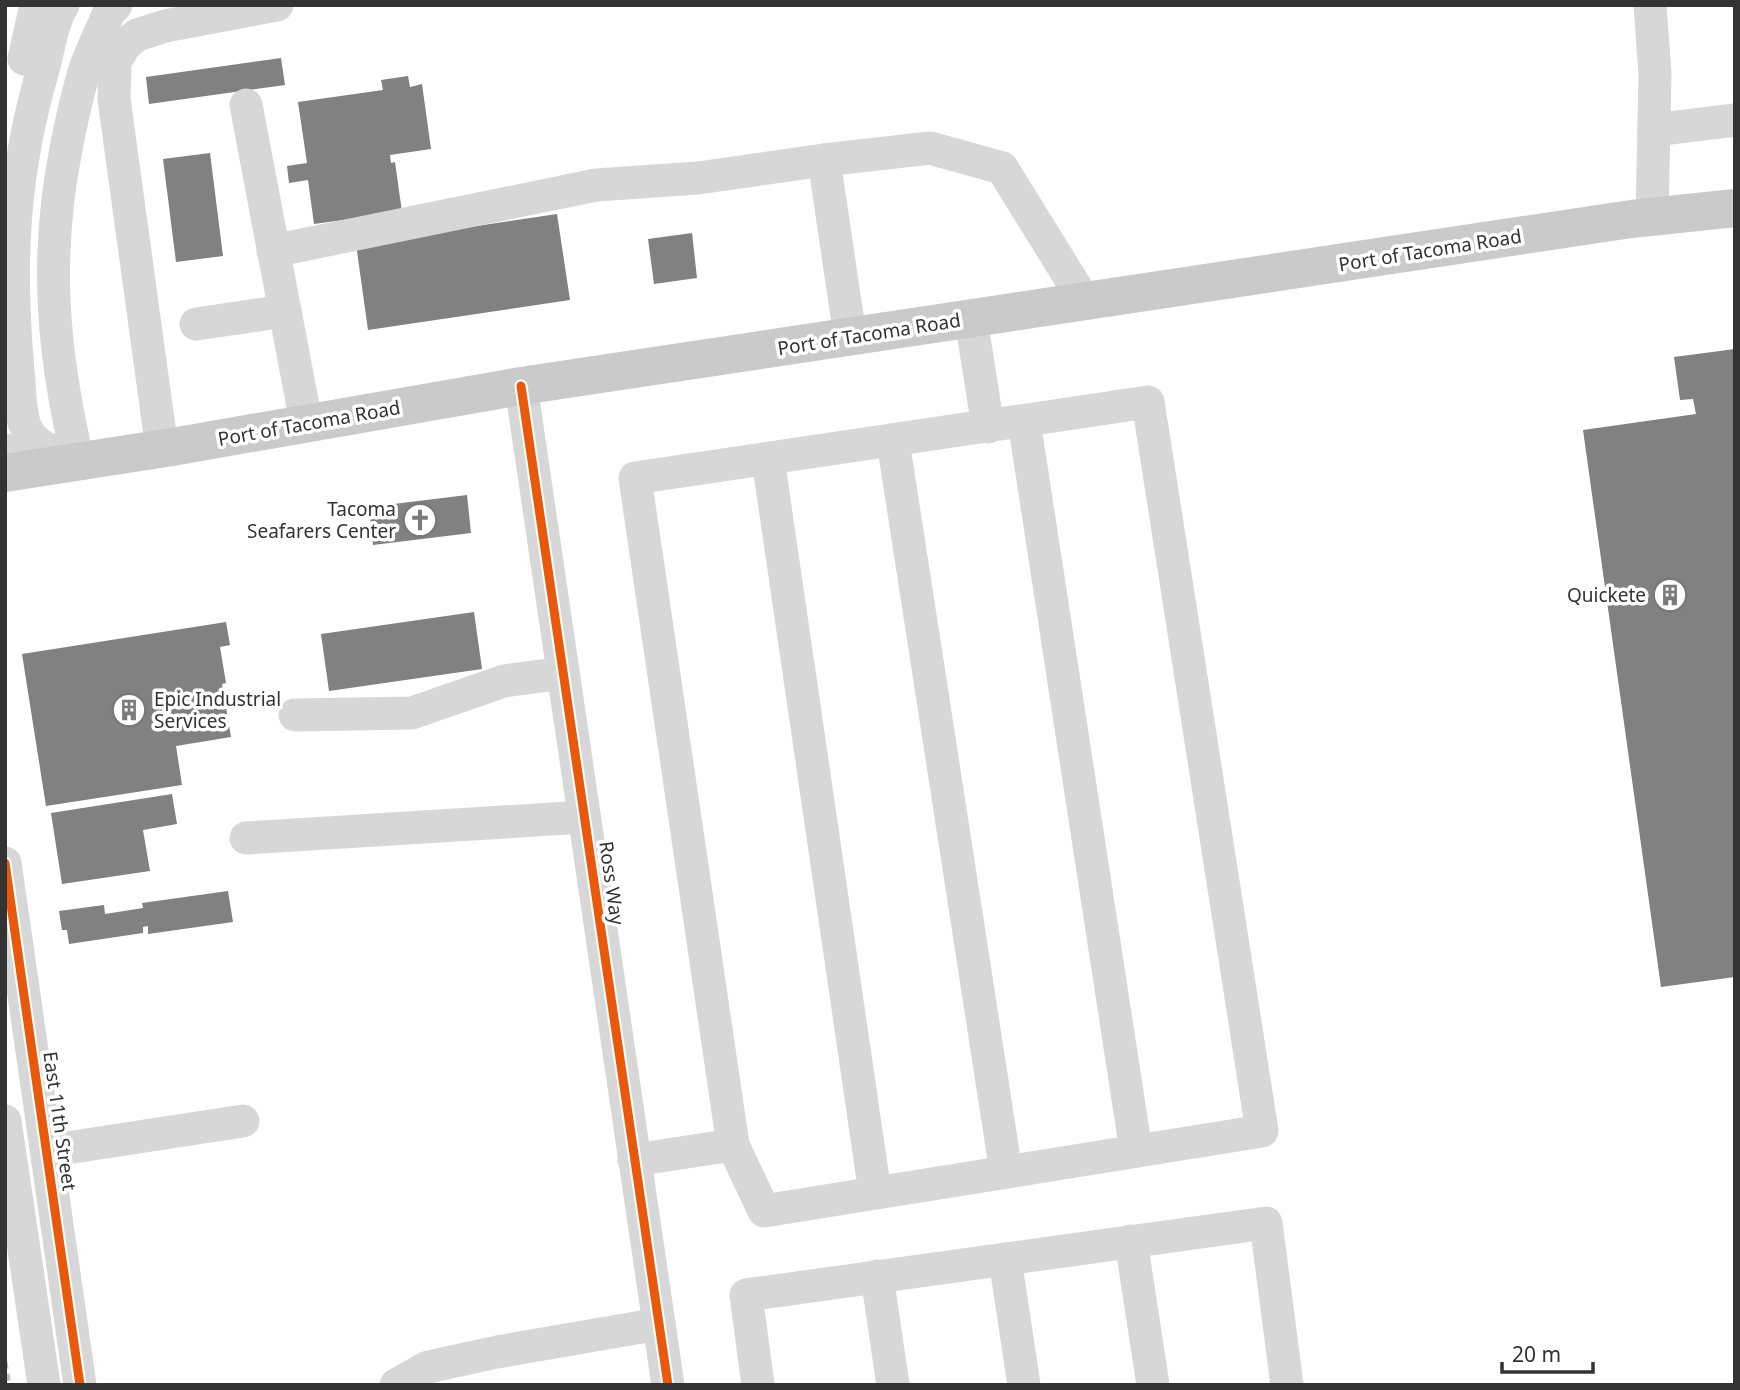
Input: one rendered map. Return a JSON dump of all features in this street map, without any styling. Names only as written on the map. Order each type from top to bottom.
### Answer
[{"type":"main road","name":"Port of Tacoma Road","points":[[5,473],[162,449],[521,386],[1652,217],[1735,208]]},
{"type":"street","points":[[5,48],[15,5]]},
{"type":"street","points":[[5,133],[36,5]]},
{"type":"street","points":[[63,5],[35,95],[22,157],[13,230],[12,291],[21,405],[26,428],[39,446],[78,461]]},
{"type":"street","points":[[78,461],[51,435],[41,402],[33,269],[35,217],[43,159],[54,108],[83,5]]},
{"type":"street","points":[[78,461],[63,400],[55,339],[52,279],[54,232],[65,156],[86,65],[110,12],[116,5]]},
{"type":"street","points":[[162,449],[114,99],[115,62],[130,40],[153,29],[277,5]]},
{"type":"street","points":[[1650,5],[1655,74],[1652,217]]},
{"type":"street","points":[[246,105],[306,422]]},
{"type":"street","points":[[1654,130],[1735,120]]},
{"type":"street","points":[[274,251],[596,185],[698,178],[930,148],[1002,168],[1085,302]]},
{"type":"street","points":[[824,160],[850,336]]},
{"type":"street","points":[[196,324],[285,311]]},
{"type":"street","points":[[971,319],[988,427]]},
{"type":"street","name":"Ross Way","points":[[521,386],[668,1385]]},
{"type":"street","points":[[1148,402],[1262,1131],[764,1211],[733,1145],[635,478],[1024,421],[1148,402]]},
{"type":"street","points":[[1024,421],[1136,1151]]},
{"type":"street","points":[[893,441],[1006,1172]]},
{"type":"street","points":[[5,450],[32,460],[78,461]]},
{"type":"street","points":[[768,459],[875,1193]]},
{"type":"street","points":[[295,715],[412,713],[504,681],[563,673]]},
{"type":"street","points":[[246,838],[584,817]]},
{"type":"street","name":"East 11th Street","points":[[5,863],[80,1385]]},
{"type":"street","points":[[5,1121],[44,1385]]},
{"type":"street","points":[[47,1151],[243,1121]]},
{"type":"street","points":[[634,1160],[733,1145]]},
{"type":"street","points":[[758,1385],[746,1295],[1266,1223],[1287,1385]]},
{"type":"street","points":[[1131,1241],[1153,1385]]},
{"type":"street","points":[[1005,1259],[1024,1385]]},
{"type":"street","points":[[877,1276],[893,1385]]},
{"type":"street","points":[[396,1385],[428,1367],[497,1352],[659,1324]]},
{"type":"building","points":[[281,58],[285,85],[149,104],[146,77]]},
{"type":"building","points":[[408,76],[410,87],[422,84],[431,149],[390,155],[391,163],[395,162],[402,212],[314,224],[308,180],[289,183],[287,166],[307,163],[298,102],[383,90],[381,80]]},
{"type":"building","points":[[210,153],[223,256],[176,262],[163,159]]},
{"type":"building","points":[[557,214],[570,300],[368,330],[356,244]]},
{"type":"building","points":[[692,233],[697,278],[654,284],[648,239]]},
{"type":"building","name":"Quickete","points":[[1735,349],[1735,977],[1661,987],[1583,430],[1696,414],[1693,399],[1680,400],[1674,357]]},
{"type":"building","name":"Tacoma Seafarers Center","points":[[467,495],[471,533],[373,545],[369,507]]},
{"type":"building","points":[[474,612],[482,669],[329,691],[321,634]]},
{"type":"building","name":"Epic Industrial Services","points":[[226,622],[230,645],[220,647],[226,683],[222,684],[231,737],[176,746],[182,785],[46,806],[22,654]]},
{"type":"building","points":[[172,794],[177,824],[143,830],[150,871],[62,884],[51,813]]},
{"type":"building","points":[[228,891],[233,922],[148,934],[148,926],[143,927],[143,933],[69,944],[67,930],[62,930],[59,911],[104,905],[105,914],[143,908],[142,903]]},
{"type":"railway","points":[[5,1362],[9,1385]]},
{"type":"cycle path","points":[[521,386],[668,1385]]},
{"type":"cycle path","points":[[5,863],[80,1385]]},
{"type":"place","name":"Tacoma Seafarers Center","points":[[420,520]]},
{"type":"place","name":"Quickete","points":[[1670,595]]},
{"type":"place","name":"Epic Industrial Services","points":[[129,710]]}]
